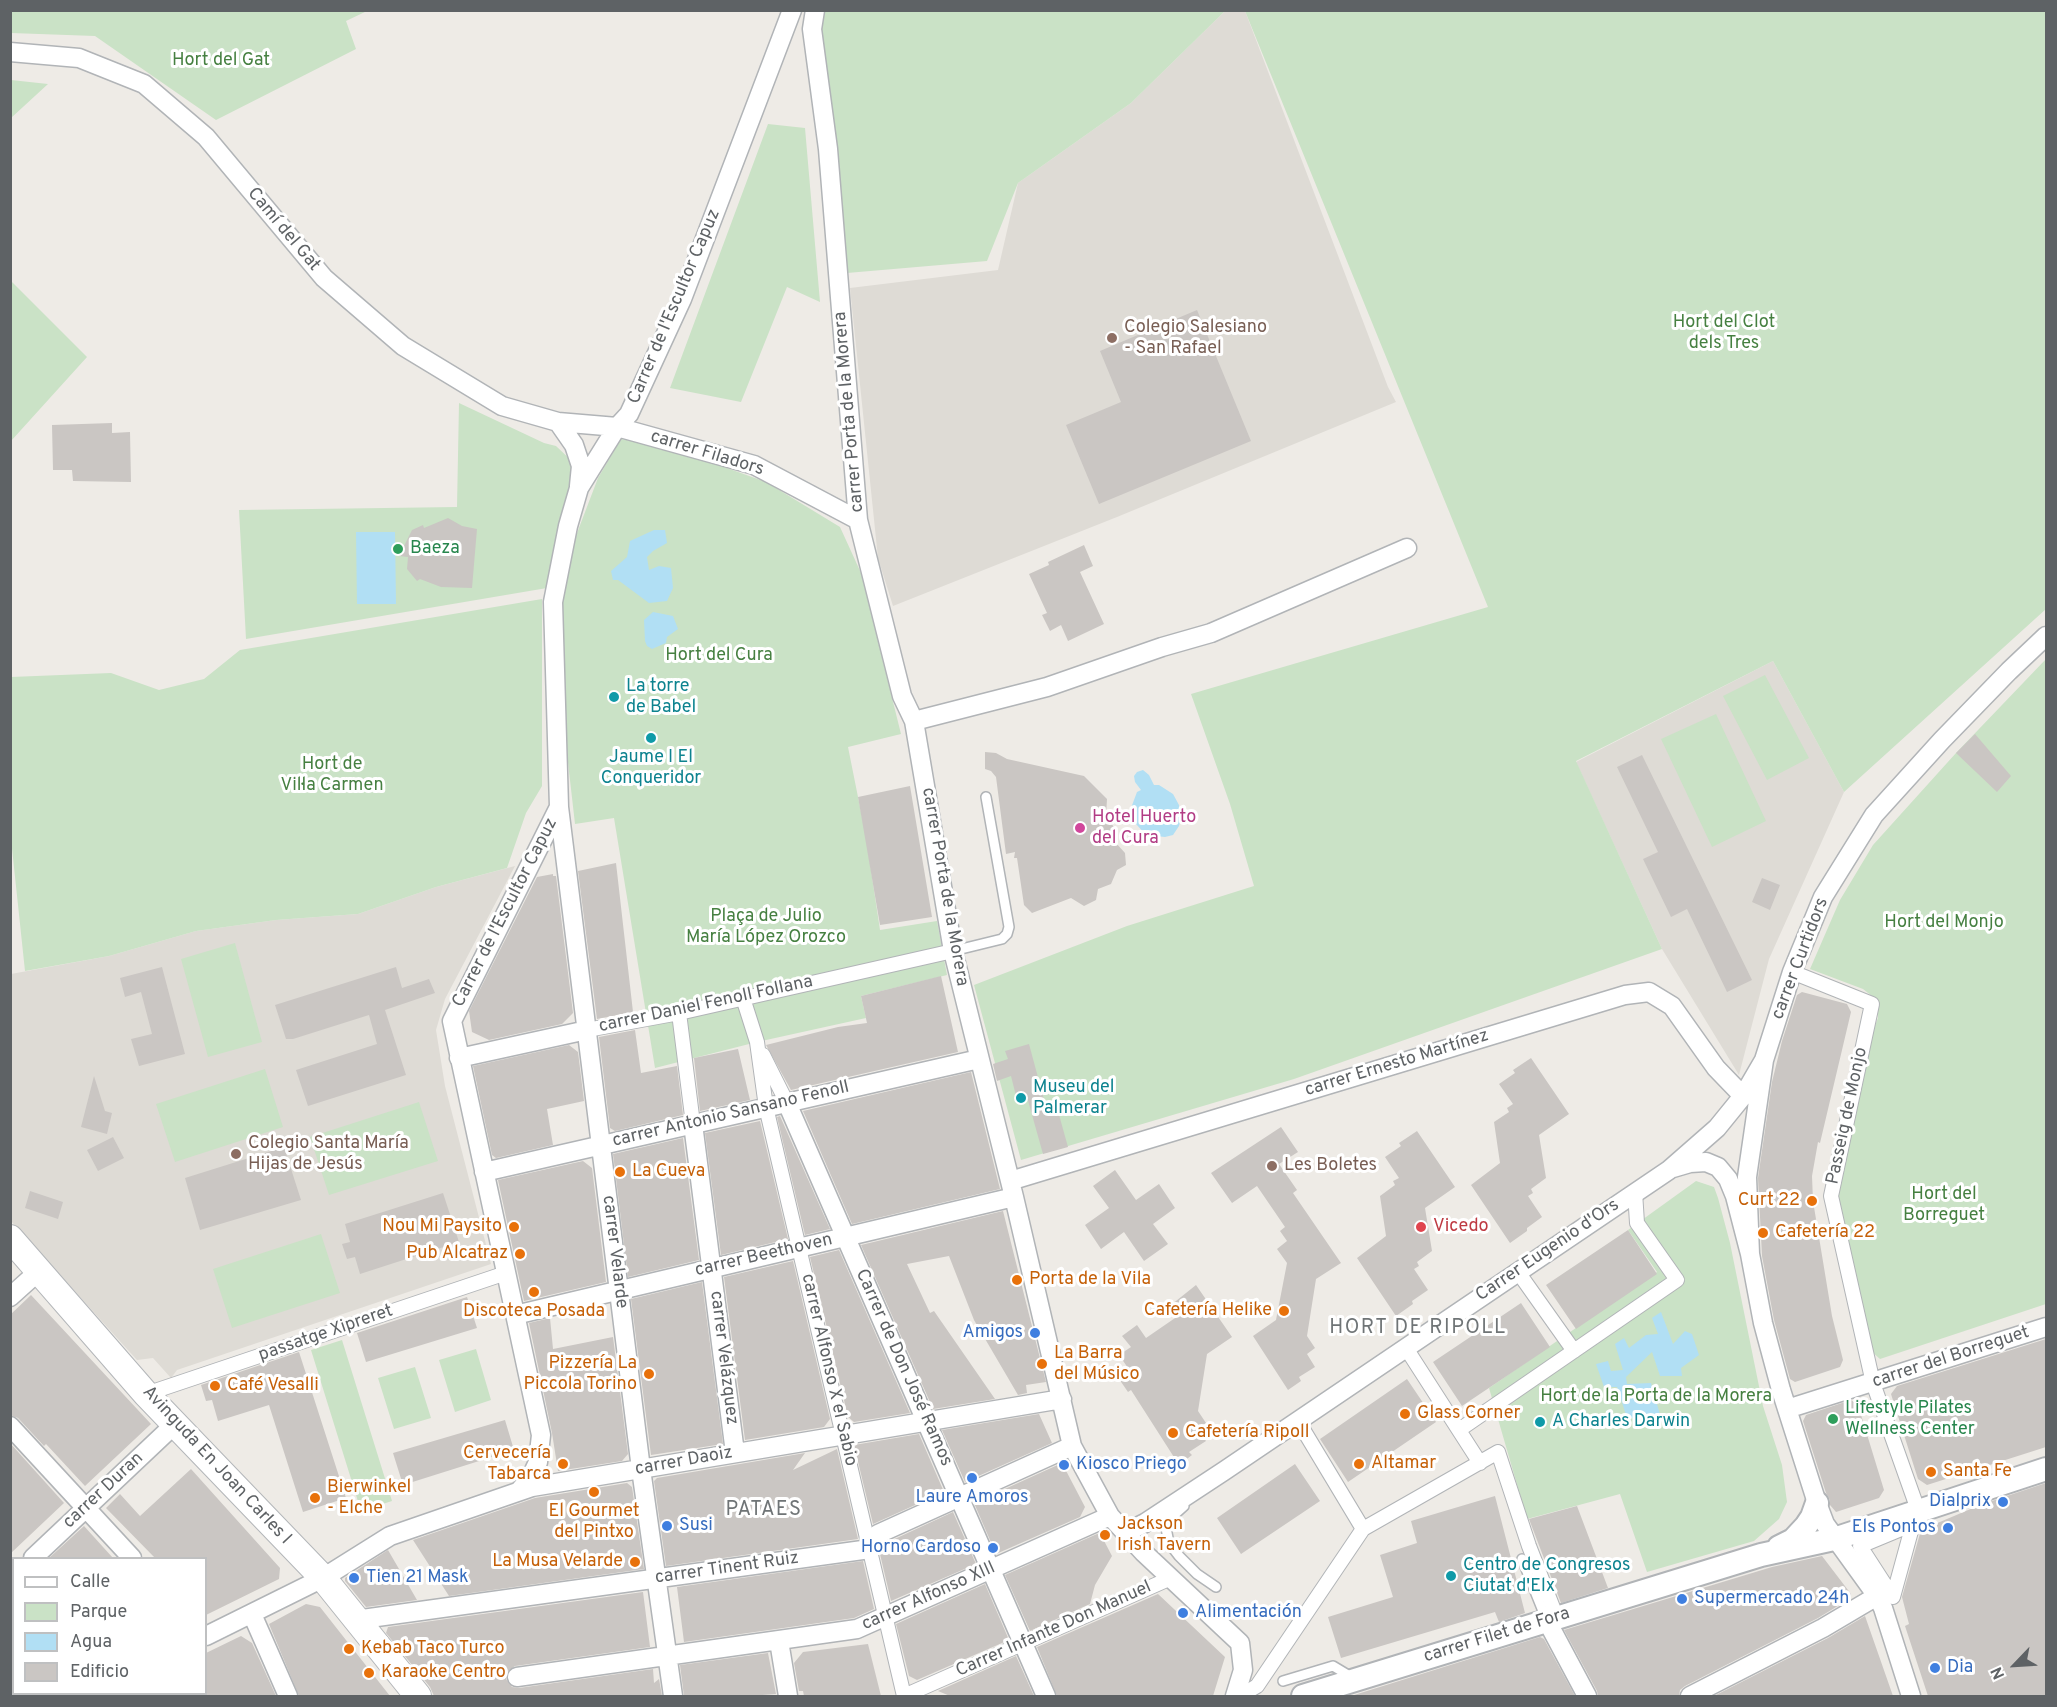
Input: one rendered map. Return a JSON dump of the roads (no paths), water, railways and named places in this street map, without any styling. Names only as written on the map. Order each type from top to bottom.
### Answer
[{"type":"main road","name":"Avinguda En Joan Carles I","points":[[10,1238],[146,1394],[322,1578],[418,1696]]},
{"type":"street","name":"Carrer de l'Escultor Capuz","points":[[519,1491],[531,1477],[538,1462],[541,1435],[452,1021],[559,807],[553,602],[568,526],[579,488],[617,427],[629,414],[682,299],[792,10]]},
{"type":"street","name":"carrer Porta de la Morera","points":[[815,10],[812,29],[828,149],[858,519],[902,696],[914,721],[953,951],[1072,1446],[1110,1516],[1240,1643],[1243,1670],[1237,1696]]},
{"type":"street","name":"Camí del Gat","points":[[10,52],[79,58],[144,84],[206,137],[324,278],[403,346],[502,406],[558,422],[617,427]]},
{"type":"street","points":[[558,422],[574,445],[581,466],[579,488]]},
{"type":"street","name":"carrer Filadors","points":[[617,427],[754,465],[858,519]]},
{"type":"street","points":[[914,721],[1047,687],[1162,647],[1211,633],[1407,548]]},
{"type":"street","name":"carrer Curtidors","points":[[1750,1254],[1747,1177],[1764,1060],[1792,972],[1823,897],[1874,815],[2009,670],[2046,636]]},
{"type":"street","name":"carrer Velarde","points":[[559,807],[641,1469],[673,1696]]},
{"type":"street","name":"carrer Daniel Fenoll Follana","points":[[459,1058],[679,1013],[953,951]]},
{"type":"street","name":"Passeig de Monjo","points":[[1792,972],[1872,1004],[1831,1196],[1873,1383]]},
{"type":"street","name":"carrer Ernesto Martínez","points":[[1012,1189],[1614,998],[1649,992],[1672,1006],[1716,1068],[1743,1096]]},
{"type":"street","points":[[743,998],[757,1042]]},
{"type":"street","name":"carrer Velázquez","points":[[679,1013],[735,1453]]},
{"type":"street","name":"Carrer de Don José Ramos","points":[[757,1042],[787,1103],[1046,1696]]},
{"type":"street","name":"carrer Alfonso X el Sabio","points":[[757,1042],[766,1107],[904,1696]]},
{"type":"street","name":"carrer Antonio Sansano Fenoll","points":[[484,1172],[979,1059]]},
{"type":"street","name":"Carrer Eugenio d'Ors","points":[[1125,1533],[1145,1523],[1224,1471],[1669,1170],[1717,1128],[1743,1096],[1764,1060]]},
{"type":"street","name":"carrer Curtidors","points":[[1669,1170],[1690,1163],[1706,1162],[1718,1167],[1728,1179],[1735,1196],[1750,1254],[1763,1323],[1817,1503],[1834,1539],[1885,1597],[1883,1608],[1911,1696]]},
{"type":"street","name":"carrer Beethoven","points":[[515,1315],[846,1237],[1012,1189]]},
{"type":"street","points":[[1459,1430],[1677,1280],[1637,1223],[1635,1192]]},
{"type":"street","points":[[10,1297],[40,1270]]},
{"type":"street","points":[[1518,1272],[1574,1351]]},
{"type":"street","name":"passatge Xipreret","points":[[146,1394],[506,1273]]},
{"type":"street","name":"carrer del Borreguet","points":[[1787,1409],[2046,1327]]},
{"type":"street","points":[[1406,1348],[1480,1463]]},
{"type":"street","points":[[1873,1383],[1918,1510]]},
{"type":"street","name":"carrer Daoiz","points":[[207,1636],[322,1578],[390,1536],[532,1487],[1062,1399]]},
{"type":"street","points":[[1298,1421],[1363,1529]]},
{"type":"street","name":"carrer Duran","points":[[34,1557],[175,1424]]},
{"type":"street","points":[[10,1426],[131,1557]]},
{"type":"street","points":[[870,1549],[878,1534],[1072,1446]]},
{"type":"street","points":[[1237,1696],[1257,1686],[1363,1529],[1498,1452],[1552,1620],[1587,1696]]},
{"type":"street","name":"carrer Filet de Fora","points":[[1303,1696],[1348,1687],[1761,1555],[1834,1539],[2046,1469]]},
{"type":"street","name":"carrer Filet de Fora","points":[[1761,1555],[1793,1540],[1812,1517],[1817,1503]]},
{"type":"street","name":"carrer Alfonso XIII","points":[[517,1677],[857,1629],[1110,1516]]},
{"type":"street","points":[[1690,1696],[1885,1597],[1896,1586],[1913,1524],[1860,1546],[1885,1597]]},
{"type":"street","name":"carrer Tinent Ruiz","points":[[356,1620],[870,1549]]},
{"type":"street","name":"Carrer Infante Don Manuel","points":[[904,1696],[1171,1578]]},
{"type":"street","points":[[252,1614],[288,1696]]},
{"type":"street","points":[[779,1641],[788,1696]]},
{"type":"lane","points":[[953,951],[1002,939],[1009,927],[986,797]]},
{"type":"lane","points":[[1216,1587],[1197,1574],[1179,1556],[1169,1543],[1166,1528],[1174,1515],[1224,1471]]},
{"type":"lane","points":[[1522,1559],[1552,1620]]},
{"type":"lane","points":[[1283,1681],[1333,1666],[1348,1687]]},
{"type":"water","points":[[654,530],[665,530],[667,543],[647,557],[649,570],[659,566],[671,568],[673,588],[667,601],[649,603],[618,580],[613,580],[611,571],[627,557],[630,541]]},
{"type":"water","points":[[356,532],[395,532],[396,604],[357,604]]},
{"type":"water","points":[[653,612],[673,616],[678,629],[667,637],[666,643],[652,649],[645,641],[644,620]]},
{"type":"water","points":[[1143,770],[1149,775],[1154,785],[1159,785],[1173,794],[1179,805],[1181,818],[1173,835],[1165,837],[1146,835],[1136,824],[1131,808],[1137,792],[1141,790],[1134,776]]},
{"type":"water","points":[[1661,1312],[1673,1344],[1685,1331],[1692,1334],[1699,1355],[1681,1368],[1682,1376],[1660,1376],[1652,1352],[1626,1377],[1627,1384],[1651,1383],[1661,1418],[1627,1418],[1617,1387],[1604,1387],[1596,1364],[1608,1361],[1611,1371],[1623,1370],[1615,1344],[1624,1338],[1629,1348],[1646,1335],[1658,1334],[1652,1318]]},
{"type":"place","name":"Colegio Salesiano - San Rafael","points":[[1112,338]]},
{"type":"place","name":"Baeza","points":[[398,549]]},
{"type":"place","name":"La torre de Babel","points":[[614,697]]},
{"type":"place","name":"Jaume I El Conqueridor","points":[[651,738]]},
{"type":"place","name":"Hotel Huerto del Cura","points":[[1080,828]]},
{"type":"place","name":"Museu del Palmerar","points":[[1021,1098]]},
{"type":"place","name":"Colegio Santa María Hijas de Jesús","points":[[236,1154]]},
{"type":"place","name":"Les Boletes","points":[[1272,1166]]},
{"type":"place","name":"La Cueva","points":[[620,1172]]},
{"type":"place","name":"Curt 22","points":[[1812,1201]]},
{"type":"place","name":"Nou Mi Paysito","points":[[514,1227]]},
{"type":"place","name":"Vicedo","points":[[1421,1227]]},
{"type":"place","name":"Cafetería 22","points":[[1763,1233]]},
{"type":"place","name":"Pub Alcatraz","points":[[520,1254]]},
{"type":"place","name":"Porta de la Vila","points":[[1017,1280]]},
{"type":"place","name":"Discoteca Posada","points":[[534,1292]]},
{"type":"place","name":"Cafetería Helike","points":[[1284,1311]]},
{"type":"place","name":"Amigos","points":[[1035,1333]]},
{"type":"place","name":"La Barra del Músico","points":[[1042,1364]]},
{"type":"place","name":"Pizzería La Piccola Torino","points":[[649,1374]]},
{"type":"place","name":"Café Vesalli","points":[[215,1386]]},
{"type":"place","name":"Glass Corner","points":[[1405,1414]]},
{"type":"place","name":"Lifestyle Pilates Wellness Center","points":[[1833,1419]]},
{"type":"place","name":"A Charles Darwin","points":[[1540,1422]]},
{"type":"place","name":"Cafetería Ripoll","points":[[1173,1433]]},
{"type":"place","name":"Cervecería Tabarca","points":[[563,1464]]},
{"type":"place","name":"Altamar","points":[[1359,1464]]},
{"type":"place","name":"Kiosco Priego","points":[[1064,1465]]},
{"type":"place","name":"Santa Fe","points":[[1931,1472]]},
{"type":"place","name":"Laure Amoros","points":[[972,1478]]},
{"type":"place","name":"El Gourmet del Pintxo","points":[[594,1492]]},
{"type":"place","name":"Bierwinkel - Elche","points":[[315,1498]]},
{"type":"place","name":"Dialprix","points":[[2003,1502]]},
{"type":"place","name":"Susi","points":[[667,1526]]},
{"type":"place","name":"Els Pontos","points":[[1948,1528]]},
{"type":"place","name":"Jackson Irish Tavern","points":[[1105,1535]]},
{"type":"place","name":"Horno Cardoso","points":[[993,1548]]},
{"type":"place","name":"La Musa Velarde","points":[[635,1562]]},
{"type":"place","name":"Centro de Congresos Ciutat d'Elx","points":[[1451,1576]]},
{"type":"place","name":"Tien 21 Mask","points":[[354,1578]]},
{"type":"place","name":"Supermercado 24h","points":[[1682,1599]]},
{"type":"place","name":"Alimentación","points":[[1183,1613]]},
{"type":"place","name":"Kebab Taco Turco","points":[[349,1649]]},
{"type":"place","name":"Dia","points":[[1935,1668]]},
{"type":"place","name":"Karaoke Centro","points":[[369,1673]]},
{"type":"district","name":"HORT DE RIPOLL","points":[[1418,1329]]},
{"type":"district","name":"PATAES","points":[[764,1511]]},
{"type":"park label","name":"Hort del Gat","points":[[221,61]]},
{"type":"park label","name":"Hort del Clot dels Tres","points":[[1724,333]]},
{"type":"park label","name":"Hort del Cura","points":[[719,656]]},
{"type":"park label","name":"Hort de Vil·la Carmen","points":[[332,775]]},
{"type":"park label","name":"Hort del Monjo","points":[[1944,923]]},
{"type":"park label","name":"Plaça de Julio María López Orozco","points":[[766,927]]},
{"type":"park label","name":"Hort del Borreguet","points":[[1944,1205]]},
{"type":"park label","name":"Hort de la Porta de la Morera","points":[[1656,1397]]}]
